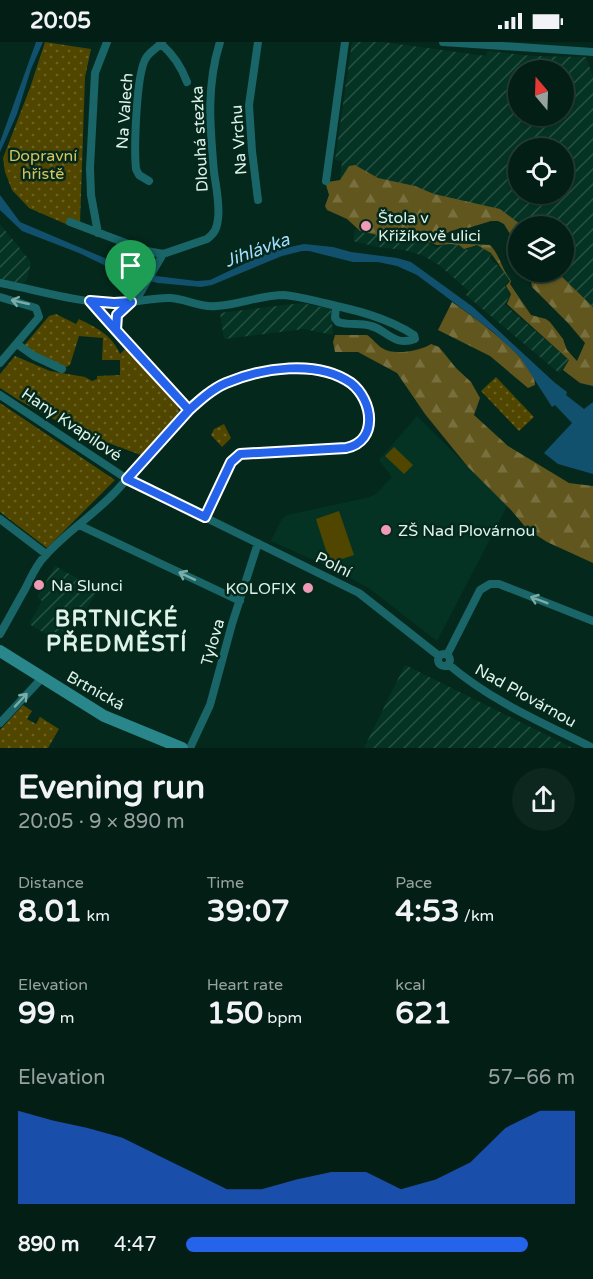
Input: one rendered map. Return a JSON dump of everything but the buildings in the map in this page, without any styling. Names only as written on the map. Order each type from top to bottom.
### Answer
[{"type":"main road","name":"Brtnická","points":[[0,651],[104,716],[180,748]]},
{"type":"street","points":[[98,233],[91,195],[90,168],[95,74],[107,42]]},
{"type":"street","name":"Dlouhá stezka","points":[[163,254],[207,239],[214,234],[218,217],[210,126],[210,84],[212,65],[220,42]]},
{"type":"street","name":"Na Vrchu","points":[[258,42],[249,105],[258,200]]},
{"type":"street","points":[[326,182],[345,42]]},
{"type":"street","points":[[443,42],[593,52]]},
{"type":"street","name":"Na Valech","points":[[149,180],[139,175],[136,169],[138,96],[142,66],[146,58],[162,43],[172,53],[187,82]]},
{"type":"street","points":[[70,222],[147,251],[163,254],[145,286],[117,315],[116,330]]},
{"type":"street","points":[[0,283],[90,301],[114,303],[174,298],[216,306],[284,295],[336,306],[384,319],[408,331],[414,335],[415,339],[409,341],[391,338],[371,326],[338,322],[335,318],[336,306]]},
{"type":"street","points":[[0,297],[31,305],[38,311],[39,317],[0,363]]},
{"type":"street","points":[[90,301],[189,410]]},
{"type":"street","points":[[17,344],[34,356],[62,369]]},
{"type":"street","points":[[0,634],[34,568],[46,554],[118,490],[189,410],[207,394],[225,383],[278,370],[312,368],[333,373],[350,382],[363,397],[369,411],[367,433],[364,438],[351,447],[240,454],[231,462],[205,517]]},
{"type":"street","name":"Hany Kvapilové","points":[[0,395],[127,479]]},
{"type":"street","name":"Polní","points":[[127,479],[359,593],[444,658]]},
{"type":"street","points":[[0,519],[46,554]]},
{"type":"street","points":[[79,525],[240,601]]},
{"type":"street","name":"Tylova","points":[[190,748],[210,705],[258,543]]},
{"type":"street","points":[[444,658],[480,590],[490,584],[499,584],[593,621]]},
{"type":"street","name":"Nad Plovárnou","points":[[444,658],[469,682],[519,711],[593,747]]},
{"type":"street","points":[[0,723],[42,678]]},
{"type":"shaded area","points":[[352,42],[383,42],[486,56],[487,51],[532,56],[586,57],[593,77],[593,313],[561,282],[574,282],[574,216],[508,216],[508,229],[497,218],[340,179],[342,161],[335,160]]},
{"type":"shaded area","points":[[0,224],[31,262],[27,280],[23,283],[0,280]]},
{"type":"shaded area","points":[[355,229],[381,235],[417,237],[437,248],[454,239],[468,250],[476,242],[492,254],[489,258],[508,274],[505,286],[510,294],[505,305],[569,360],[559,373],[466,295],[469,291],[439,265],[424,256],[353,241]]},
{"type":"shaded area","points":[[302,303],[331,309],[333,335],[304,329],[224,339],[220,313]]},
{"type":"shaded area","name":"ZŠ Nad Plovárnou","points":[[417,416],[507,506],[437,641],[370,589],[340,572],[271,541],[282,519],[287,515],[376,494],[392,477],[379,460]]},
{"type":"shaded area","points":[[55,566],[98,590],[65,645],[29,624],[42,601],[37,597]]},
{"type":"shaded area","points":[[405,665],[573,748],[364,748]]},
{"type":"green space","name":"Dopravní hřistě","points":[[45,42],[91,49],[85,77],[80,223],[68,225],[29,208],[12,190],[5,172],[3,158]]},
{"type":"green space","points":[[355,165],[378,178],[415,186],[434,194],[500,209],[509,216],[508,231],[504,224],[491,221],[460,228],[434,238],[434,240],[490,245],[508,278],[491,253],[477,245],[464,249],[459,245],[437,245],[411,236],[377,235],[360,231],[347,219],[327,210],[325,206],[329,195],[326,185],[328,182],[340,180],[349,166]]},
{"type":"green space","points":[[511,282],[531,315],[550,322],[563,339],[567,350],[577,361],[585,343],[532,287],[531,282],[567,282],[593,307],[593,386],[580,383],[563,370],[569,360],[507,304],[511,294],[506,286]]},
{"type":"green space","points":[[452,302],[514,351],[533,375],[535,385],[528,388],[490,356],[438,330]]},
{"type":"green space","points":[[56,314],[76,324],[79,319],[98,329],[113,342],[120,354],[126,348],[178,406],[177,415],[141,455],[68,426],[0,388],[0,374],[15,356],[50,371],[85,377],[92,381],[97,379],[97,376],[120,375],[120,360],[102,360],[103,338],[79,336],[70,365],[62,369],[22,348],[49,316]]},
{"type":"green space","points":[[335,335],[367,335],[382,348],[393,352],[414,350],[431,344],[439,347],[471,382],[480,398],[474,415],[508,446],[569,483],[593,486],[593,563],[547,542],[527,529],[468,467],[425,414],[397,373],[358,352],[335,352],[333,342]]},
{"type":"green space","points":[[496,377],[534,417],[519,431],[481,391]]},
{"type":"green space","points":[[0,403],[115,480],[47,548],[0,512]]},
{"type":"green space","points":[[224,424],[231,438],[222,447],[211,435],[214,429]]},
{"type":"green space","points":[[394,447],[413,465],[404,474],[385,456]]},
{"type":"green space","points":[[339,511],[354,555],[330,563],[316,519]]},
{"type":"green space","points":[[23,705],[32,711],[27,719],[36,724],[40,717],[59,729],[48,748],[0,748],[0,730]]},
{"type":"water","points":[[36,42],[43,42],[31,69],[17,114],[0,152],[0,142]]},
{"type":"water","points":[[0,195],[20,222],[107,259],[156,276],[197,281],[210,280],[271,251],[304,244],[333,247],[411,262],[473,307],[567,392],[566,395],[584,409],[593,402],[593,474],[558,464],[544,453],[572,423],[555,405],[552,407],[520,357],[492,331],[417,275],[397,266],[378,262],[353,262],[302,251],[282,256],[212,285],[201,287],[158,283],[127,276],[79,253],[22,231],[0,210]]},
{"type":"place","name":"Štola v Křižíkově ulici","points":[[366,226]]},
{"type":"place","name":"ZŠ Nad Plovárnou","points":[[386,530]]},
{"type":"place","name":"Na Slunci","points":[[39,585]]},
{"type":"place","name":"KOLOFIX","points":[[308,588]]},
{"type":"district","name":"BRTNICKÉ PŘEDMĚSTÍ","points":[[117,630]]},
{"type":"route","points":[[131,302],[90,301],[116,330],[150,367],[189,410],[207,394],[225,383],[278,370],[312,368],[333,373],[355,387],[363,397],[369,411],[367,433],[357,445],[346,448],[240,454],[231,462],[224,474],[205,517],[127,479],[189,410],[116,330],[117,315],[131,302]]},
{"type":"water label","name":"Jihlávka","points":[[257,250]]}]
